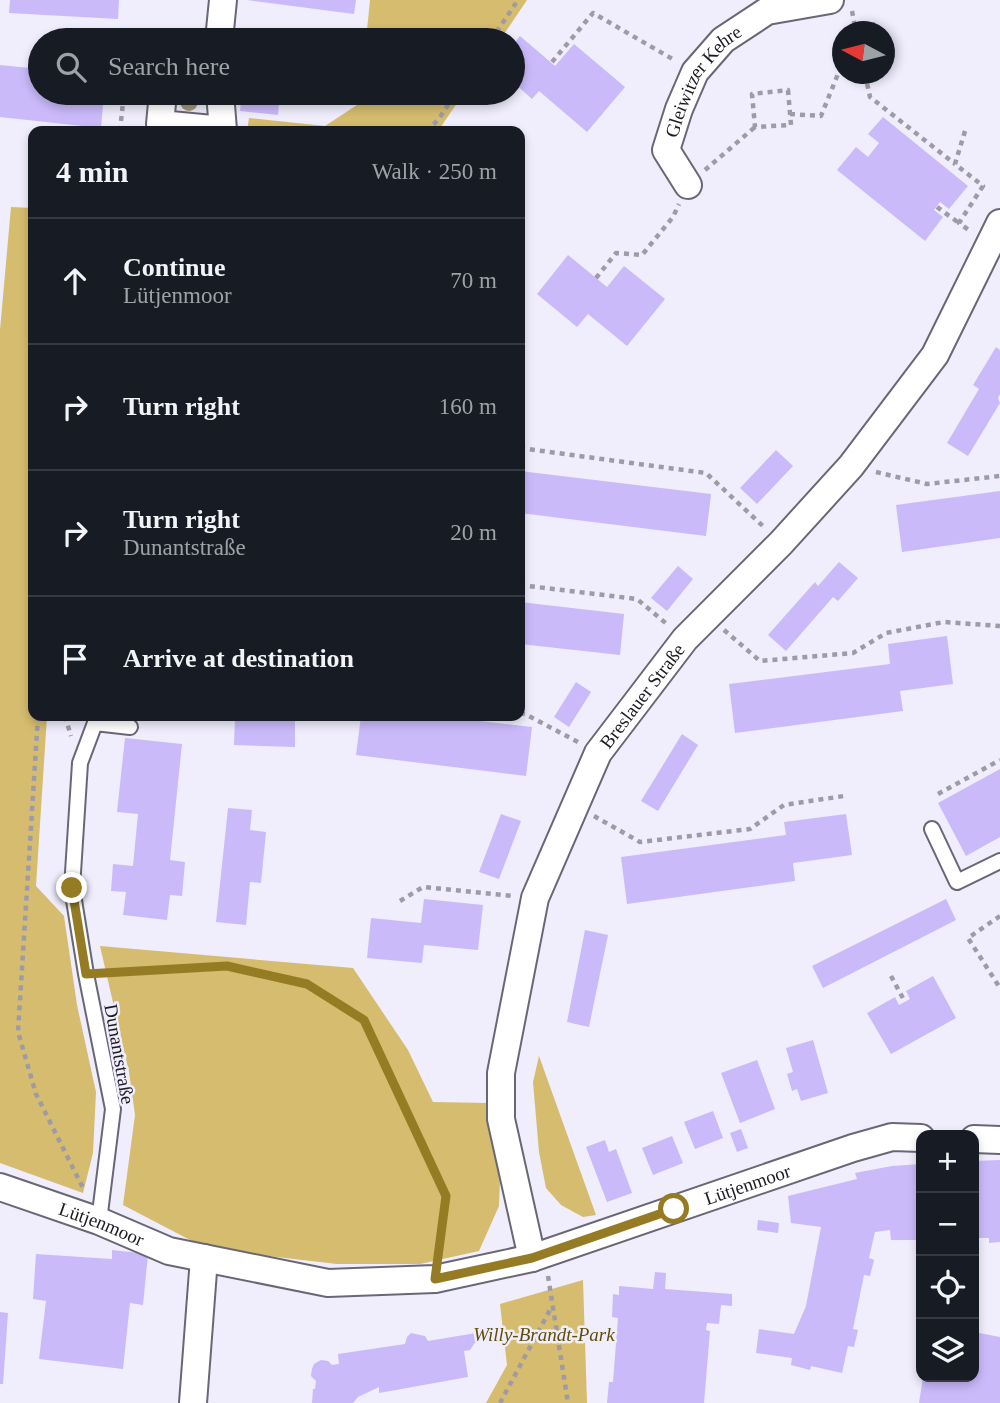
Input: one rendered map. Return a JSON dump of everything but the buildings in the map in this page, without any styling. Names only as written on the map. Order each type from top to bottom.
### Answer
[{"type":"street","points":[[220,28],[223,0]]},
{"type":"street","name":"Gleiwitzer Kehre","points":[[688,185],[666,150],[679,109],[695,72],[723,40],[767,11],[830,0]]},
{"type":"street","points":[[162,105],[160,124],[181,126]]},
{"type":"street","points":[[221,105],[223,126]]},
{"type":"street","name":"Breslauer Straße","points":[[540,1265],[501,1119],[501,1073],[535,898],[598,753],[685,639],[781,543],[851,466],[935,355],[995,234]]},
{"type":"street","name":"Lütjenmoor","points":[[0,1187],[99,1221],[169,1251],[328,1283],[435,1279],[540,1265],[853,1148],[892,1137],[916,1138]]},
{"type":"street","points":[[979,1139],[1000,1140]]},
{"type":"street","points":[[193,1403],[204,1258]]},
{"type":"lane","name":"Dunantstraße","points":[[99,1221],[113,1109],[72,888],[80,764],[95,723],[130,727]]},
{"type":"lane","points":[[932,829],[957,882],[1000,861]]},
{"type":"path","points":[[499,28],[518,0]]},
{"type":"path","points":[[850,0],[854,21]]},
{"type":"path","points":[[551,62],[593,13],[695,72]]},
{"type":"path","points":[[790,114],[821,116],[834,84]]},
{"type":"path","points":[[867,84],[870,97],[983,186],[959,223]]},
{"type":"path","points":[[596,278],[616,253],[642,256],[673,217],[688,185],[755,127],[791,124],[788,90],[752,94],[755,127]]},
{"type":"path","points":[[121,126],[123,105]]},
{"type":"path","points":[[431,126],[448,105]]},
{"type":"path","points":[[955,164],[965,131]]},
{"type":"path","points":[[937,206],[959,223],[995,234]]},
{"type":"path","points":[[525,449],[706,473],[781,543]]},
{"type":"path","points":[[851,466],[927,484],[1000,476]]},
{"type":"path","points":[[525,586],[637,599],[685,639]]},
{"type":"path","points":[[708,615],[760,661],[853,653],[886,633],[944,622],[1000,626]]},
{"type":"path","points":[[525,714],[598,753]]},
{"type":"path","points":[[38,721],[18,1032],[36,1094],[99,1221]]},
{"type":"path","points":[[938,794],[1000,760]]},
{"type":"path","points":[[575,806],[640,842],[750,829],[784,805],[844,796]]},
{"type":"path","points":[[400,901],[424,887],[535,898]]},
{"type":"path","points":[[1000,916],[968,938],[1000,988]]},
{"type":"path","points":[[86,974],[227,966],[307,984],[364,1020],[446,1196],[435,1279]]},
{"type":"path","points":[[891,976],[905,1002]]},
{"type":"path","points":[[540,1265],[552,1307],[568,1403]]},
{"type":"path","points":[[500,1403],[552,1307]]},
{"type":"green space","points":[[370,0],[527,0],[508,28],[367,28]]},
{"type":"green space","points":[[357,105],[456,105],[441,126],[325,126]]},
{"type":"green space","points":[[249,118],[325,126],[248,126]]},
{"type":"green space","points":[[11,207],[28,208],[28,721],[47,721],[36,886],[64,916],[77,1005],[96,1092],[93,1153],[83,1193],[0,1163],[0,330]]},
{"type":"green space","points":[[100,946],[353,968],[408,1050],[433,1102],[488,1103],[500,1178],[499,1206],[479,1251],[420,1264],[337,1264],[268,1256],[192,1241],[123,1205],[135,1115],[129,1072]]},
{"type":"green space","points":[[539,1056],[596,1215],[583,1217],[561,1205],[546,1188],[539,1152],[533,1082]]},
{"type":"green space","name":"Willy-Brandt-Park","points":[[583,1280],[587,1403],[486,1403],[507,1365],[500,1304]]},
{"type":"route","points":[[72,888],[86,974],[227,966],[307,984],[364,1020],[446,1196],[435,1279],[532,1258],[674,1209]]}]
